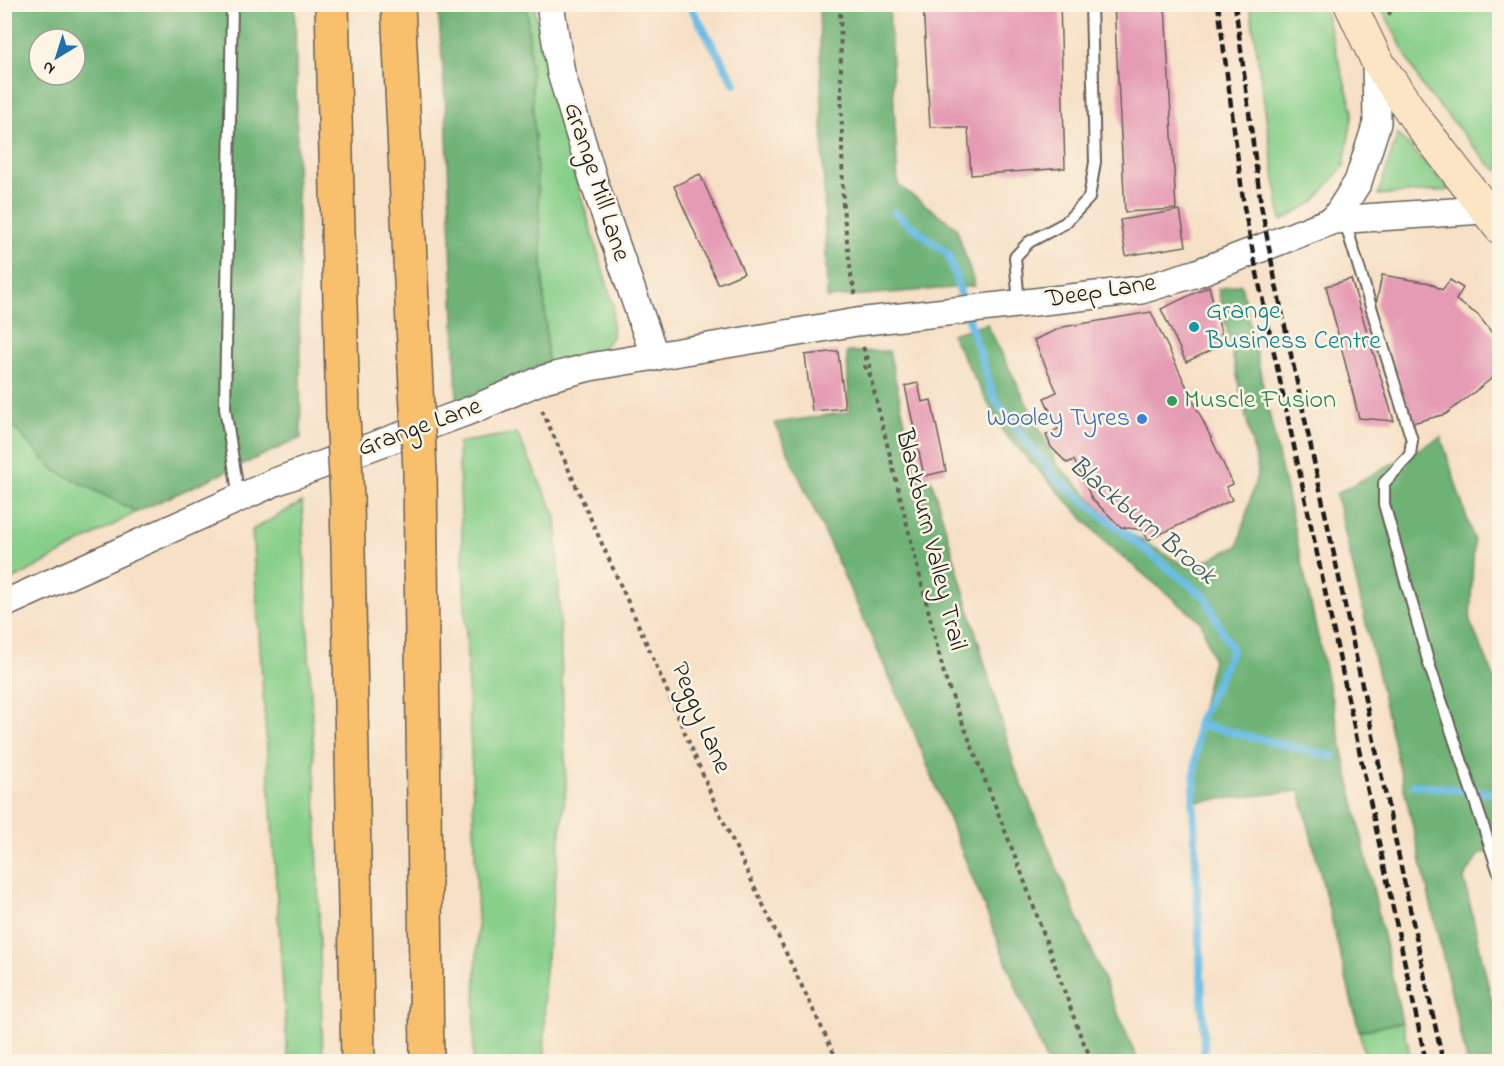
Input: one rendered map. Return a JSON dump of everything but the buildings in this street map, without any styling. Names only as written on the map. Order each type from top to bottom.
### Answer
[{"type":"highway","points":[[332,4],[347,500],[358,1062]]},
{"type":"highway","points":[[398,4],[420,472],[427,1062]]},
{"type":"main road","points":[[1350,4],[1376,59],[1492,219]]},
{"type":"street","name":"Grange Mill Lane","points":[[550,4],[561,73],[595,185],[655,357]]},
{"type":"street","points":[[1341,219],[1358,182],[1377,123],[1376,59]]},
{"type":"street","name":"Deep Lane","points":[[857,322],[1141,290],[1197,273],[1341,219],[1492,219]]},
{"type":"street","name":"Grange Lane","points":[[4,604],[240,500],[275,482],[533,386],[544,379],[590,367],[857,322]]},
{"type":"lane","points":[[232,4],[225,408],[240,500]]},
{"type":"lane","points":[[1019,304],[1015,257],[1029,242],[1065,223],[1089,198],[1095,162],[1091,4]]},
{"type":"lane","points":[[1341,219],[1348,232],[1412,440],[1410,455],[1384,483],[1384,504],[1429,664],[1500,876]]},
{"type":"path","name":"Blackburn Valley Trail","points":[[840,4],[843,207],[852,283],[856,289],[854,295],[857,322],[865,356],[870,364],[870,375],[945,678],[1020,869],[1080,1037],[1093,1062]]},
{"type":"path","name":"Peggy Lane","points":[[533,386],[717,808],[838,1062]]},
{"type":"green space","points":[[5,5],[295,5],[301,438],[137,512],[54,470],[5,418]]},
{"type":"green space","points":[[438,5],[527,5],[548,363],[457,402],[446,110]]},
{"type":"green space","points":[[527,5],[534,5],[553,101],[613,304],[612,337],[598,354],[548,363]]},
{"type":"green space","points":[[819,5],[889,5],[898,185],[956,227],[975,286],[827,298]]},
{"type":"green space","points":[[1250,5],[1323,5],[1353,112],[1344,166],[1314,202],[1281,221]]},
{"type":"green space","points":[[1380,5],[1499,5],[1499,171],[1489,164],[1422,86]]},
{"type":"green space","points":[[1398,134],[1450,190],[1378,195]]},
{"type":"green space","points":[[1241,284],[1402,1022],[1359,1031],[1300,791],[1193,802],[1198,724],[1213,659],[1201,622],[1107,544],[1004,433],[951,334],[987,324],[1058,466],[1124,530],[1189,568],[1238,546],[1258,471],[1218,289]]},
{"type":"green space","points":[[889,351],[915,468],[932,482],[1015,768],[1138,1061],[1046,1061],[912,727],[775,423],[849,412],[847,352]]},
{"type":"green space","points":[[4,418],[55,470],[137,512],[5,584]]},
{"type":"green space","points":[[517,433],[556,517],[566,787],[544,980],[545,1061],[473,1061],[478,919],[458,443]]},
{"type":"green space","points":[[1441,437],[1474,541],[1470,622],[1499,688],[1500,851],[1480,853],[1464,878],[1499,1033],[1499,1061],[1467,1061],[1336,494]]},
{"type":"green space","points":[[302,502],[316,802],[323,1062],[288,1061],[252,530]]},
{"type":"green space","points":[[1402,1022],[1412,1061],[1366,1061],[1359,1031]]},
{"type":"waterway","name":"Blackburn Brook","points":[[689,4],[735,84]]},
{"type":"waterway","name":"Blackburn Brook","points":[[894,212],[948,254],[994,398],[1054,477],[1205,597],[1232,650],[1198,724],[1334,757]]},
{"type":"waterway","points":[[1198,724],[1193,802],[1205,1062]]},
{"type":"waterway","name":"Blackburn Brook","points":[[1414,785],[1500,794]]},
{"type":"railway","points":[[1218,4],[1244,207],[1426,1062]]},
{"type":"railway","points":[[1235,4],[1261,205],[1275,280],[1443,1062]]},
{"type":"place","name":"Grange Business Centre","points":[[1194,327]]},
{"type":"place","name":"Muscle Fusion","points":[[1172,401]]},
{"type":"place","name":"Wooley Tyres","points":[[1142,419]]}]
